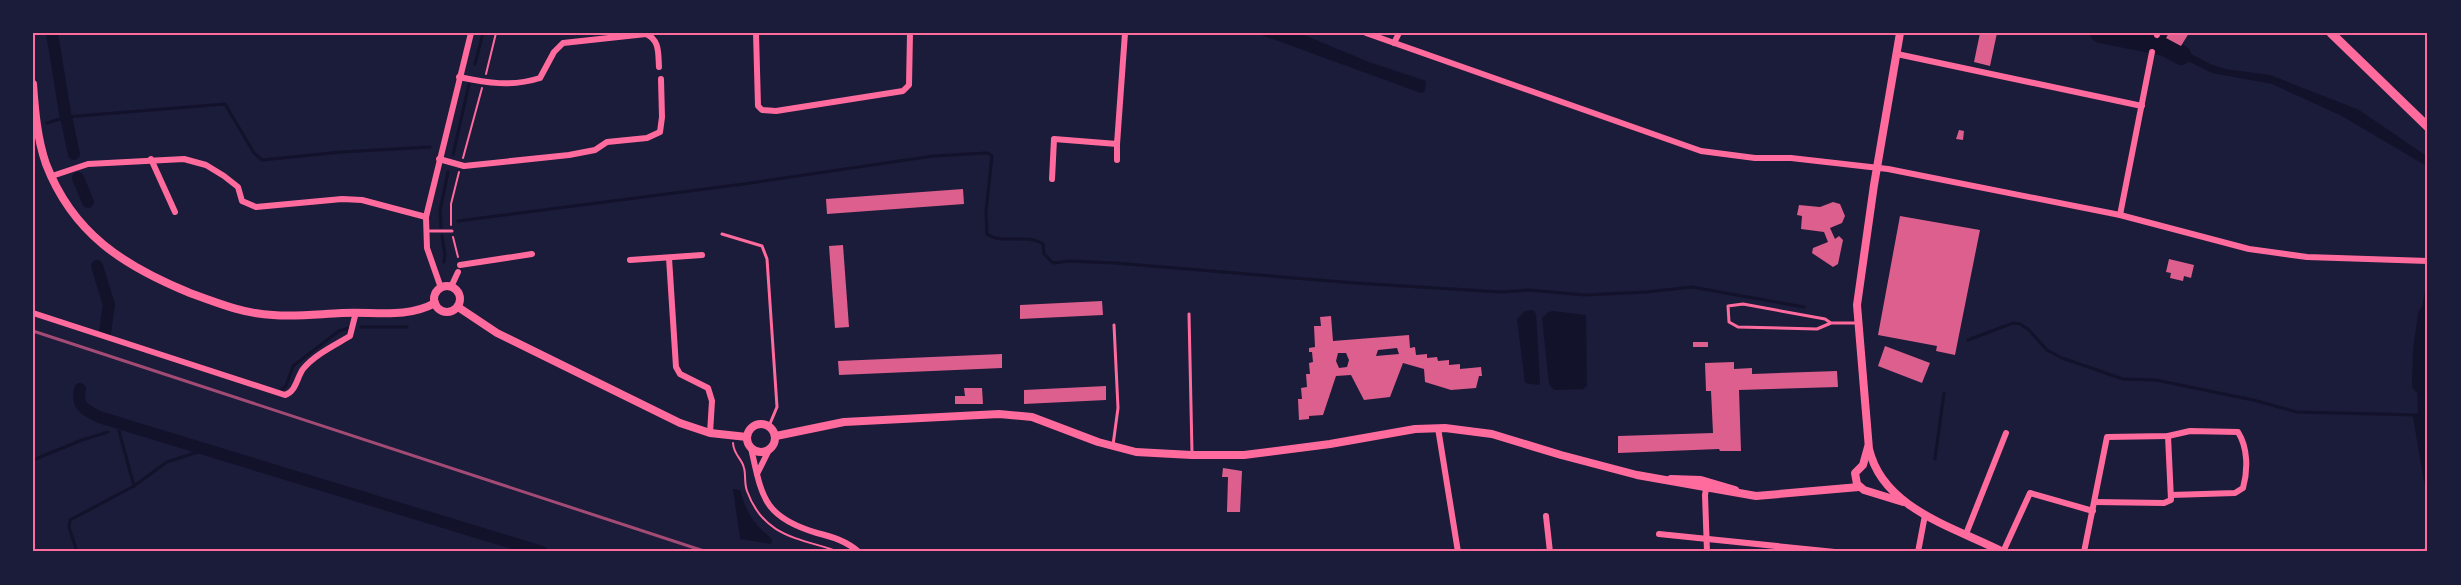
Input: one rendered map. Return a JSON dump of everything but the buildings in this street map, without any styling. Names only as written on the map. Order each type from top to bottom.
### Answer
[{"type":"main road","points":[[2331,33],[2428,127]]},
{"type":"street","points":[[441,288],[429,256],[426,217],[471,33]]},
{"type":"street","points":[[756,33],[758,106],[762,110],[776,111],[903,91],[909,85],[910,33]]},
{"type":"street","points":[[1117,160],[1125,33]]},
{"type":"street","points":[[1366,33],[1694,149],[1737,156],[1791,158],[1877,168],[2120,215],[2249,249],[2284,254],[2427,261]]},
{"type":"street","points":[[1394,44],[1399,33]]},
{"type":"street","points":[[1900,33],[1859,282],[1858,323],[1869,443],[1875,466],[1905,502],[1925,515],[2003,552],[2030,494],[2093,511]]},
{"type":"street","points":[[459,77],[507,85],[540,78],[554,52],[563,43],[615,35],[646,34],[653,37],[657,43],[659,67]]},
{"type":"street","points":[[2120,215],[2152,52]]},
{"type":"street","points":[[1897,54],[2142,106]]},
{"type":"street","points":[[439,159],[460,166],[569,155],[595,150],[607,142],[647,138],[660,132],[661,79]]},
{"type":"street","points":[[33,84],[40,141],[63,199],[87,230],[120,258],[153,277],[208,300],[256,313],[284,316],[356,312],[408,314],[435,303]]},
{"type":"street","points":[[1052,179],[1054,139],[1117,144]]},
{"type":"street","points":[[150,159],[175,212]]},
{"type":"street","points":[[52,176],[88,164],[184,159],[206,165],[238,187],[242,201],[256,207],[342,199],[362,200],[426,217]]},
{"type":"street","points":[[451,287],[459,268],[532,254]]},
{"type":"street","points":[[630,260],[702,255]]},
{"type":"street","points":[[669,258],[676,367],[680,374],[708,388],[712,400],[710,433]]},
{"type":"street","points":[[451,287],[460,295],[458,307],[446,312],[437,308],[435,294],[441,288],[451,287]]},
{"type":"street","points":[[458,307],[485,327],[680,423],[710,433],[747,437]]},
{"type":"street","points":[[33,313],[285,395],[291,392],[300,374],[310,362],[350,336],[356,312]]},
{"type":"street","points":[[776,436],[852,421],[999,414],[1032,417],[1112,446],[1136,452],[1192,455],[1264,453],[1415,429],[1464,429],[1492,434],[1561,456],[1706,489],[1772,497],[1859,487],[1893,501],[1905,502]]},
{"type":"street","points":[[747,437],[754,426],[769,426],[776,436],[757,475]]},
{"type":"street","points":[[1438,428],[1458,552]]},
{"type":"street","points":[[2084,552],[2107,437],[2168,436],[2190,431],[2238,432],[2244,449],[2246,478],[2243,488],[2235,493],[2171,495]]},
{"type":"street","points":[[1966,534],[2006,433]]},
{"type":"street","points":[[2095,502],[2171,500],[2168,436]]},
{"type":"street","points":[[747,437],[757,475],[768,504],[778,517],[792,525],[838,539],[858,552]]},
{"type":"street","points":[[1834,489],[1854,477],[1863,465],[1869,443]]},
{"type":"street","points":[[751,448],[761,452],[769,450]]},
{"type":"street","points":[[1863,465],[1875,466]]},
{"type":"street","points":[[1870,490],[1878,486],[1881,476]]},
{"type":"street","points":[[1854,477],[1859,487]]},
{"type":"street","points":[[1663,480],[1689,478],[1725,486],[1742,494]]},
{"type":"street","points":[[1706,489],[1709,486],[1725,486]]},
{"type":"street","points":[[1706,489],[1707,552]]},
{"type":"street","points":[[1918,552],[1925,515]]},
{"type":"street","points":[[1546,516],[1550,552]]},
{"type":"street","points":[[1659,534],[1835,552]]},
{"type":"lane","points":[[426,231],[452,231]]},
{"type":"lane","points":[[722,234],[762,246],[767,259],[777,407],[769,426]]},
{"type":"lane","points":[[1831,323],[1826,319],[1743,304],[1728,306],[1729,322],[1738,327],[1816,329],[1831,323],[1858,323]]},
{"type":"lane","points":[[1189,315],[1192,455]]},
{"type":"lane","points":[[1112,446],[1118,408],[1114,325]]},
{"type":"path","points":[[459,268],[452,231],[451,204],[496,33]]},
{"type":"shaded area","points":[[1256,33],[1299,33],[1369,62],[1426,81],[1425,91],[1421,93]]},
{"type":"shaded area","points":[[2084,33],[2130,33],[2153,37],[2150,48]]},
{"type":"shaded area","points":[[2158,39],[2165,40],[2210,64],[2225,69],[2270,75],[2359,110],[2428,157],[2428,167],[2342,116],[2272,84],[2212,73],[2164,49],[2155,49]]},
{"type":"shaded area","points":[[2428,268],[2428,353],[2416,352]]},
{"type":"shaded area","points":[[1533,310],[1536,314],[1539,385],[1525,383],[1517,319],[1525,311]]},
{"type":"shaded area","points":[[1552,311],[1586,315],[1587,386],[1583,389],[1554,390],[1549,384],[1542,318]]},
{"type":"shaded area","points":[[2416,357],[2428,358],[2428,492],[2424,482],[2413,417],[2418,412]]},
{"type":"shaded area","points":[[733,489],[740,490],[748,512],[755,523],[772,539],[771,544],[740,539]]},
{"type":"waterway","points":[[52,33],[65,113]]},
{"type":"waterway","points":[[475,64],[483,33]]},
{"type":"waterway","points":[[2100,33],[2165,46],[2181,55]]},
{"type":"waterway","points":[[453,155],[469,84]]},
{"type":"waterway","points":[[47,123],[66,117],[225,104],[254,153],[262,160],[341,152],[430,147]]},
{"type":"waterway","points":[[66,117],[74,154]]},
{"type":"waterway","points":[[458,221],[744,184],[933,156],[988,153],[992,156],[986,212],[987,234],[1000,239],[1029,239],[1043,244],[1044,254],[1053,263],[1069,261],[1115,263],[1355,283],[1501,292],[1529,290],[1585,295],[1692,287],[1804,307]]},
{"type":"waterway","points":[[441,227],[440,211],[448,172]]},
{"type":"waterway","points":[[78,178],[88,202]]},
{"type":"waterway","points":[[442,236],[444,262]]},
{"type":"waterway","points":[[97,266],[109,305],[105,332]]},
{"type":"waterway","points":[[2422,384],[2423,351],[2428,315]]},
{"type":"waterway","points":[[1968,340],[2013,323],[2020,324],[2028,329],[2047,350],[2062,358],[2123,379],[2156,380],[2253,400],[2297,412],[2417,415]]},
{"type":"waterway","points":[[361,327],[407,327]]},
{"type":"waterway","points":[[281,390],[286,386],[293,366],[339,331],[349,328]]},
{"type":"waterway","points":[[80,389],[79,400],[83,407],[99,417],[542,552]]},
{"type":"waterway","points":[[1935,459],[1944,393]]},
{"type":"waterway","points":[[119,431],[134,486]]},
{"type":"waterway","points":[[33,460],[108,432]]},
{"type":"waterway","points":[[77,552],[69,527],[70,520],[134,486],[167,462],[207,449]]},
{"type":"railway","points":[[33,331],[707,552]]}]
